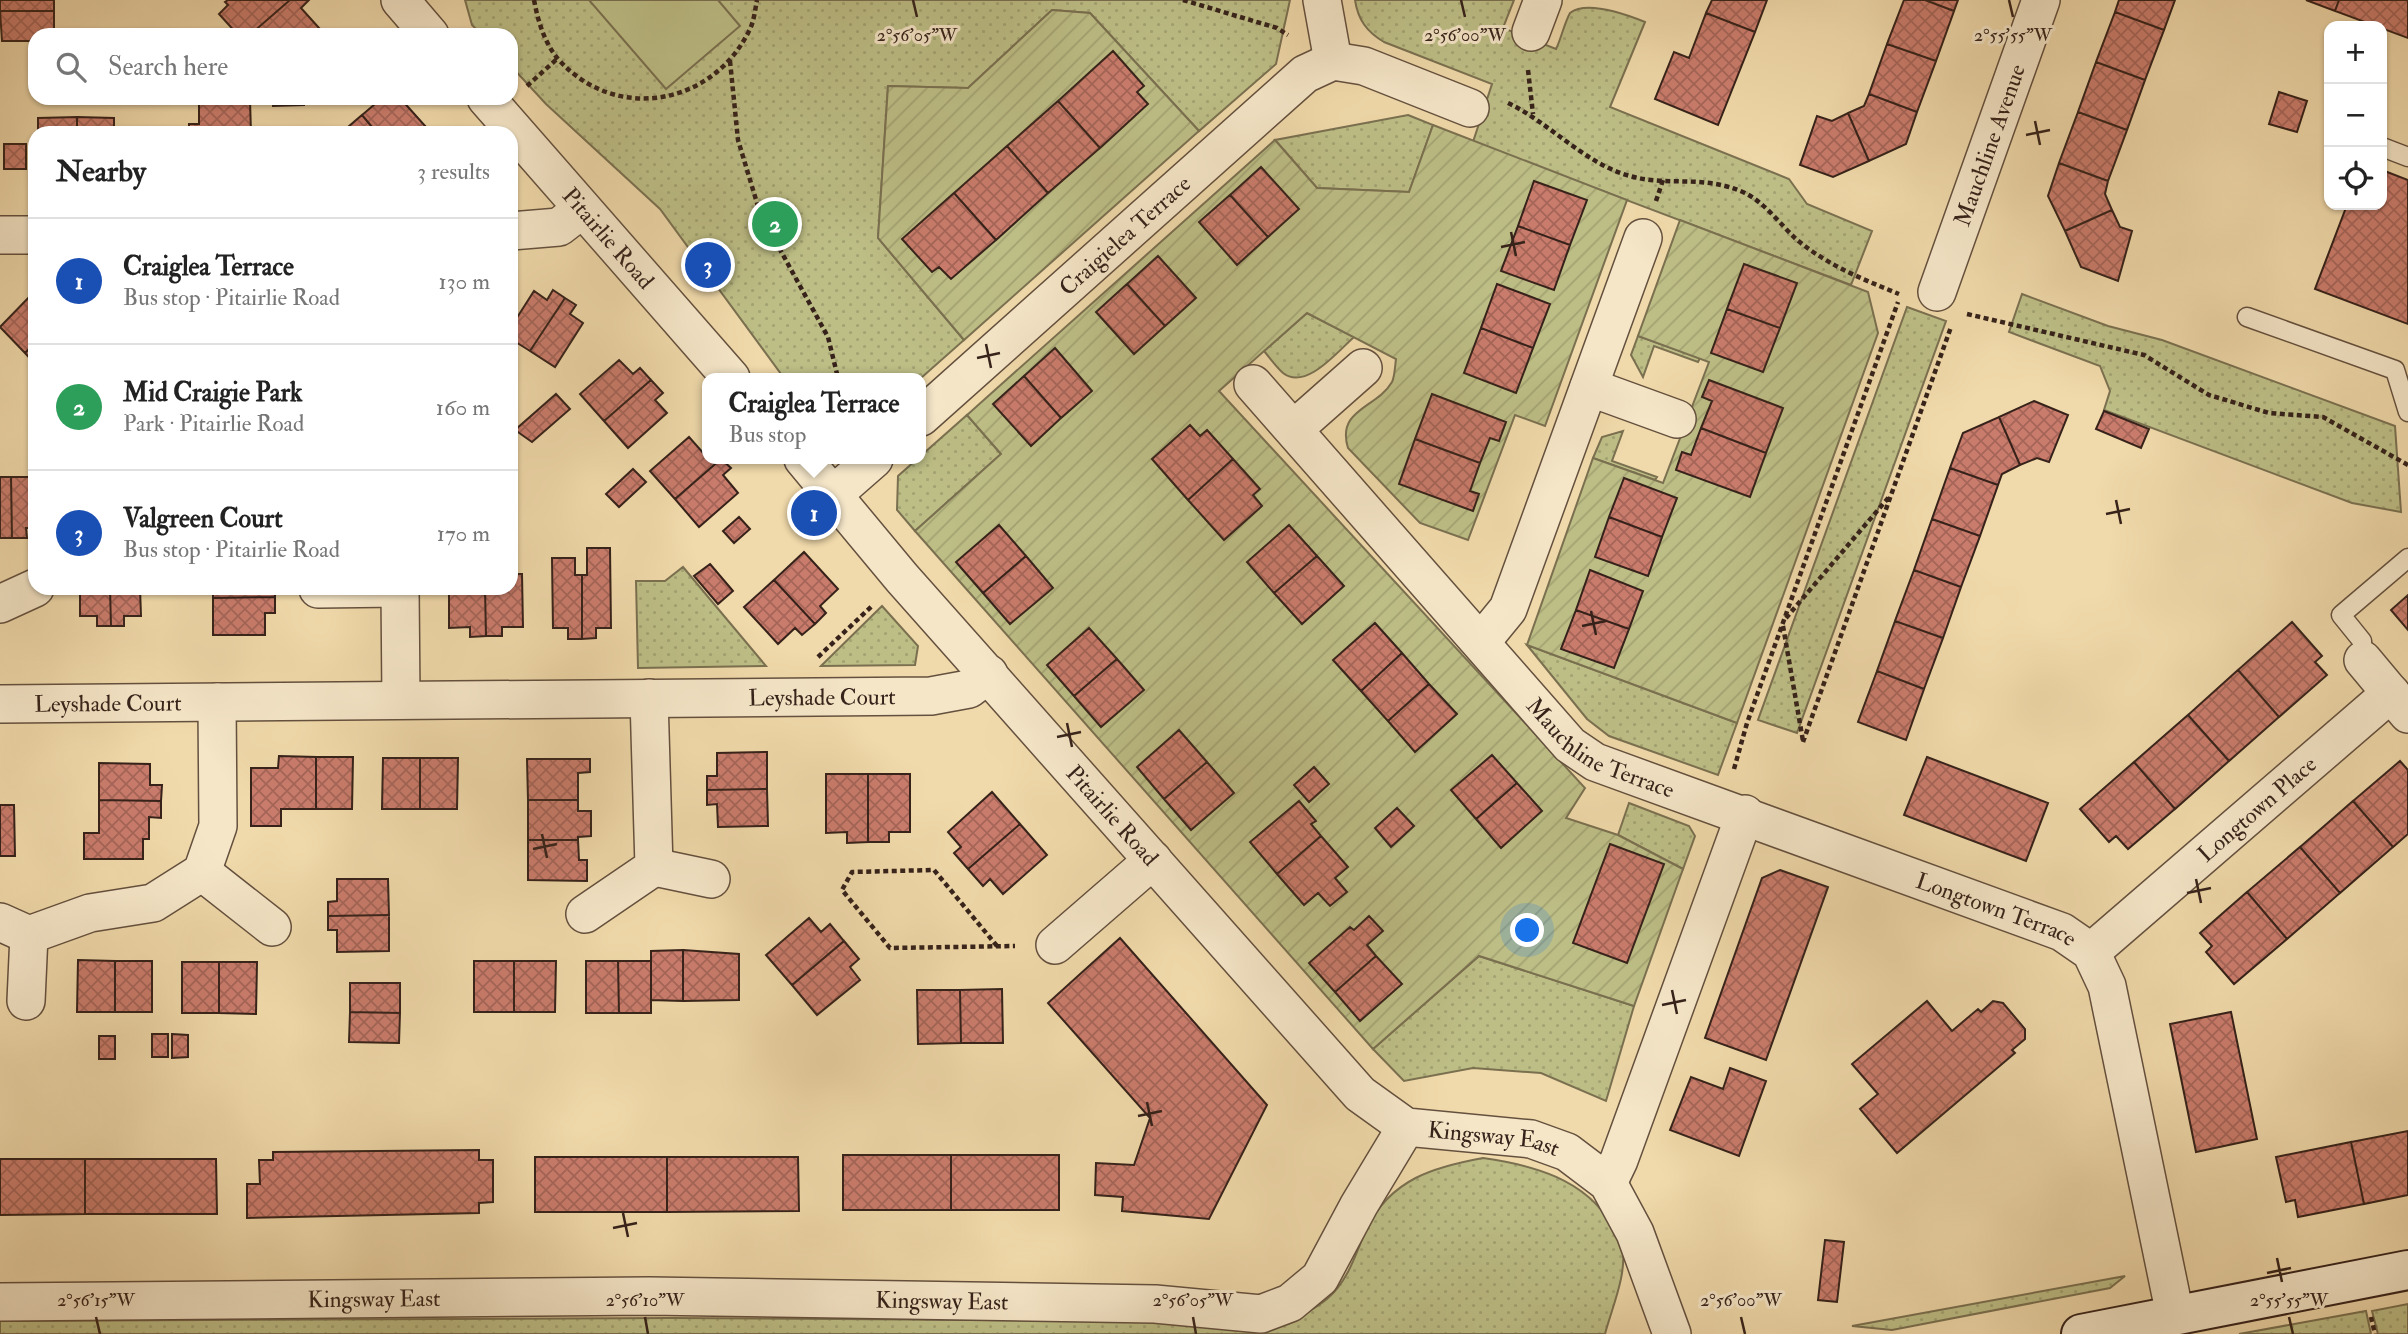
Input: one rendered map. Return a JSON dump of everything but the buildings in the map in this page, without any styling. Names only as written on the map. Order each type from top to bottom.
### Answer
[{"type":"street","points":[[400,0],[424,28]]},
{"type":"street","points":[[1322,0],[1333,61],[1364,66],[1470,108]]},
{"type":"street","name":"Mauchline Avenue","points":[[1932,300],[2041,0]]},
{"type":"street","name":"Craigielea Terrace","points":[[926,413],[1305,74],[1333,61]]},
{"type":"street","name":"Pitairlie Road","points":[[492,105],[510,126]]},
{"type":"street","name":"Pitairlie Road","points":[[518,136],[727,373]]},
{"type":"street","points":[[518,230],[559,227],[581,210]]},
{"type":"street","points":[[1481,642],[1508,609],[1648,224]]},
{"type":"street","points":[[0,235],[28,234]]},
{"type":"street","points":[[1294,429],[1363,368]]},
{"type":"street","name":"Mauchline Terrace","points":[[1253,384],[1570,744],[1587,756],[1734,811]]},
{"type":"street","points":[[1588,387],[1677,419]]},
{"type":"street","name":"Pitairlie Road","points":[[807,464],[902,578],[1360,1094],[1406,1127]]},
{"type":"street","points":[[834,494],[868,464]]},
{"type":"street","points":[[0,604],[28,591]]},
{"type":"street","points":[[400,595],[401,701]]},
{"type":"street","name":"Longtown Place","points":[[2091,952],[2399,703],[2363,660]]},
{"type":"street","name":"Leyshade Court","points":[[0,704],[931,696],[969,689],[989,674]]},
{"type":"street","points":[[649,698],[654,867]]},
{"type":"street","points":[[26,1001],[15,929],[153,903],[202,872],[218,826],[217,702]]},
{"type":"street","points":[[1608,1183],[1619,1160],[1734,811]]},
{"type":"street","name":"Longtown Terrace","points":[[1734,811],[2062,932],[2091,952],[2107,986],[2152,1324]]},
{"type":"street","points":[[1055,945],[1153,860]]},
{"type":"street","points":[[585,914],[654,867],[711,879]]},
{"type":"street","points":[[202,872],[272,927]]},
{"type":"street","name":"Kingsway East","points":[[0,1302],[649,1296],[1155,1304],[1261,1314],[1290,1303],[1320,1278],[1359,1205],[1406,1127],[1531,1139],[1567,1152],[1608,1183],[1634,1233],[1672,1334]]},
{"type":"street","points":[[2081,1334],[2152,1324],[2408,1270]]},
{"type":"lane","points":[[2387,149],[2408,157]]},
{"type":"lane","points":[[2247,317],[2402,364],[2408,412]]},
{"type":"lane","points":[[2363,660],[2362,641],[2341,615],[2408,558]]},
{"type":"path","points":[[534,0],[540,26],[558,58],[587,83],[624,97],[663,99],[700,86],[730,61],[750,29],[757,0]]},
{"type":"path","points":[[1183,0],[1277,28],[1333,61]]},
{"type":"path","points":[[730,61],[738,139],[760,213],[828,337],[837,373]]},
{"type":"path","points":[[1470,108],[1492,96],[1533,115],[1602,164],[1631,177],[1707,180],[1747,194],[1799,241],[1848,274],[1932,300],[2144,355],[2209,395],[2269,413],[2323,417],[2408,464]]},
{"type":"path","points":[[1648,224],[1663,180]]},
{"type":"path","points":[[1734,811],[1747,723],[1783,622],[1932,300]]},
{"type":"path","points":[[1892,494],[1783,622],[1803,742],[1892,494],[1952,325]]},
{"type":"path","points":[[810,696],[810,663],[902,578]]},
{"type":"path","points":[[996,946],[934,870],[852,872],[842,890],[890,948],[1055,945]]},
{"type":"green space","points":[[465,0],[1290,0],[1276,64],[1199,131],[1090,13],[1052,10],[968,88],[888,86],[878,238],[964,340],[926,374],[780,373],[660,209],[546,104],[518,74],[518,28],[475,28]]},
{"type":"green space","points":[[589,0],[718,0],[740,26],[666,89]]},
{"type":"green space","points":[[1355,0],[1514,0],[1503,28],[1556,49],[1570,13],[1577,9],[1596,8],[1645,22],[1610,107],[1789,179],[1807,204],[1872,231],[1851,285],[1473,142],[1492,84],[1384,42],[1364,25]]},
{"type":"green space","points":[[1052,10],[1090,13],[1199,131],[964,340],[878,238],[888,86],[968,88]]},
{"type":"green space","points":[[1408,115],[1433,125],[1409,192],[1317,188],[1275,140]]},
{"type":"green space","points":[[1433,125],[1627,200],[1545,426],[1515,415],[1468,540],[1420,523],[1348,448],[1348,425],[1360,410],[1385,391],[1392,382],[1396,359],[1307,313],[1219,391],[1585,788],[1566,818],[1618,835],[1683,869],[1634,1006],[1479,956],[1373,1049],[915,531],[1001,454],[967,415],[1275,140],[1317,188],[1409,192]]},
{"type":"green space","points":[[1680,220],[1868,292],[1878,333],[1737,723],[1527,645],[1593,458],[1663,483],[1709,362],[1638,336]]},
{"type":"green space","points":[[2022,294],[2108,326],[2162,340],[2395,426],[2401,512],[2352,503],[2104,410],[2110,391],[2100,366],[2009,332]]},
{"type":"green space","points":[[1907,307],[1946,321],[1797,733],[1758,720]]},
{"type":"green space","points":[[1307,313],[1354,337],[1321,367],[1302,377],[1292,377],[1280,371],[1264,351]]},
{"type":"green space","points":[[1638,336],[1700,358],[1698,362],[1654,346],[1643,377],[1631,355]]},
{"type":"green space","points":[[967,415],[1001,454],[915,531],[897,510],[898,476],[912,464],[926,464],[926,451]]},
{"type":"green space","points":[[1623,431],[1612,461],[1657,477],[1655,480],[1593,458],[1602,437]]},
{"type":"green space","points":[[683,567],[766,666],[638,668],[636,581],[665,581]]},
{"type":"green space","points":[[882,606],[918,646],[915,665],[821,666]]},
{"type":"green space","points":[[1527,645],[1737,723],[1718,775],[1609,736],[1587,719]]},
{"type":"green space","points":[[1629,803],[1689,826],[1695,836],[1683,869],[1618,835]]},
{"type":"green space","points":[[1479,956],[1634,1006],[1606,1101],[1541,1073],[1473,1068],[1404,1081],[1373,1049]]},
{"type":"green space","points":[[1483,1158],[1520,1165],[1556,1177],[1573,1185],[1601,1209],[1621,1242],[1623,1255],[1618,1290],[1605,1334],[0,1334],[0,1321],[670,1318],[1291,1322],[1319,1305],[1335,1291],[1351,1265],[1367,1228],[1388,1198],[1401,1187],[1431,1171]]},
{"type":"green space","points":[[2125,1276],[2110,1288],[1892,1330],[1852,1326]]},
{"type":"green space","points":[[2408,1304],[2408,1334],[2378,1334],[2372,1311]]},
{"type":"green space","points":[[2366,1311],[2371,1334],[2239,1334]]},
{"type":"place","name":"Mid Craigie Park","points":[[775,224]]},
{"type":"place","name":"Valgreen Court","points":[[708,265]]},
{"type":"place","name":"Craiglea Terrace","points":[[814,513]]}]
